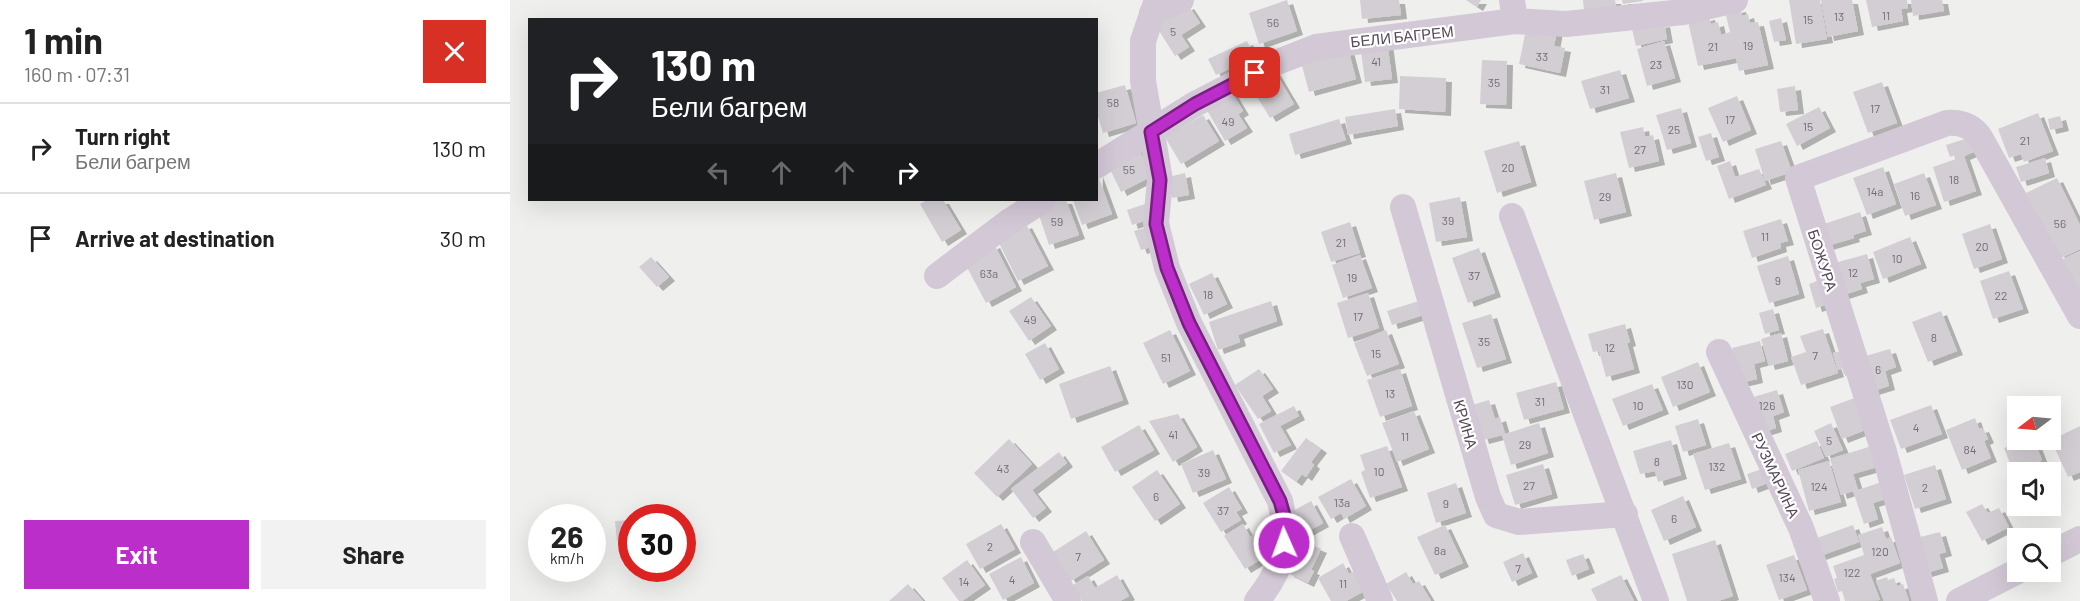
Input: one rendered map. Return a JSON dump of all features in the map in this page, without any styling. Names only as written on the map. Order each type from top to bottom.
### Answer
[{"type":"street","points":[[1181,0],[1155,7],[1143,41],[1143,81],[1160,180],[1156,224],[1167,268],[1189,323],[1280,501],[1284,515],[1284,543],[1280,562],[1273,580],[1257,601]]},
{"type":"street","name":"БЕЛИ БАГРЕМ","points":[[1098,165],[1195,104],[1275,63],[1316,47],[1513,10],[1566,24],[1683,12],[1735,0]]},
{"type":"street","name":"БОЖУРА","points":[[1925,601],[1884,452],[1798,178],[1947,123],[1965,124],[1977,133],[2080,316]]},
{"type":"street","points":[[937,276],[1007,223],[1041,201]]},
{"type":"street","name":"КРИНА","points":[[1403,207],[1488,497],[1496,515],[1519,522],[1625,514]]},
{"type":"street","points":[[1512,216],[1656,601]]},
{"type":"street","name":"РУЗМАРИНА","points":[[1719,352],[1801,528],[1827,601]]},
{"type":"street","points":[[1352,536],[1380,601]]},
{"type":"street","points":[[2061,548],[2080,538]]},
{"type":"street","points":[[1033,542],[1068,601]]},
{"type":"street","points":[[1959,601],[2007,577]]},
{"type":"building","points":[[1287,0],[1297,31],[1259,44],[1249,13]]},
{"type":"building","points":[[1360,0],[1399,0],[1401,15],[1362,19]]},
{"type":"building","points":[[1466,0],[1481,0],[1477,7]]},
{"type":"building","points":[[1583,0],[1615,0],[1616,7],[1584,11]]},
{"type":"building","points":[[1622,0],[1643,0],[1643,1],[1623,4]]},
{"type":"building","points":[[1789,0],[1820,0],[1827,39],[1796,44]]},
{"type":"building","points":[[1821,0],[1852,0],[1858,31],[1828,37]]},
{"type":"building","points":[[1866,0],[1907,0],[1908,8],[1901,9],[1903,21],[1872,27]]},
{"type":"building","points":[[1911,0],[1942,0],[1944,11],[1913,16]]},
{"type":"building","points":[[1188,5],[1200,23],[1181,35],[1189,47],[1175,56],[1156,26]]},
{"type":"building","points":[[1740,8],[1742,16],[1748,14],[1750,23],[1758,22],[1768,65],[1739,71],[1736,58],[1698,66],[1688,21],[1709,16],[1711,24],[1718,22],[1721,35],[1730,32],[1725,11]]},
{"type":"building","points":[[1781,18],[1786,40],[1774,42],[1769,21]]},
{"type":"building","points":[[1664,23],[1667,39],[1636,46],[1632,29]]},
{"type":"building","points":[[1527,24],[1557,30],[1554,46],[1565,48],[1560,73],[1519,64]]},
{"type":"building","points":[[1247,41],[1255,57],[1216,75],[1208,59]]},
{"type":"building","points":[[1387,41],[1392,79],[1365,82],[1360,44]]},
{"type":"building","points":[[1664,41],[1675,78],[1647,86],[1637,49]]},
{"type":"building","points":[[1348,49],[1356,79],[1309,92],[1301,62]]},
{"type":"building","points":[[1482,60],[1507,61],[1506,105],[1480,104]]},
{"type":"building","points":[[1272,67],[1294,104],[1270,118],[1248,82]]},
{"type":"building","points":[[1620,70],[1629,98],[1590,109],[1581,81]]},
{"type":"building","points":[[1400,76],[1446,78],[1445,112],[1399,109]]},
{"type":"building","points":[[1882,82],[1897,123],[1868,133],[1853,92]]},
{"type":"building","points":[[1125,85],[1136,123],[1103,133],[1098,117],[1098,92]]},
{"type":"building","points":[[1795,86],[1798,110],[1780,112],[1777,89]]},
{"type":"building","points":[[1231,91],[1243,111],[1238,114],[1247,128],[1225,141],[1205,107]]},
{"type":"building","points":[[1737,96],[1751,130],[1723,142],[1708,108]]},
{"type":"building","points":[[1819,107],[1830,128],[1797,146],[1786,124]]},
{"type":"building","points":[[1681,108],[1691,143],[1667,150],[1656,115]]},
{"type":"building","points":[[1395,109],[1398,126],[1348,135],[1345,117]]},
{"type":"building","points":[[2038,113],[2053,151],[2024,162],[2021,154],[2009,158],[1998,129]]},
{"type":"building","points":[[1203,115],[1219,141],[1181,164],[1165,137]]},
{"type":"building","points":[[2060,116],[2063,127],[2050,130],[2048,119]]},
{"type":"building","points":[[1339,119],[1346,140],[1295,155],[1289,134]]},
{"type":"building","points":[[1643,127],[1645,137],[1653,135],[1659,161],[1629,168],[1620,132]]},
{"type":"building","points":[[1711,133],[1719,157],[1706,161],[1698,137]]},
{"type":"building","points":[[1971,137],[1976,151],[1964,156],[1976,191],[1944,202],[1933,167],[1956,159],[1955,155],[1950,157],[1946,145]]},
{"type":"building","points":[[1519,141],[1531,182],[1497,193],[1484,151]]},
{"type":"building","points":[[1781,141],[1792,172],[1765,181],[1755,149]]},
{"type":"building","points":[[1137,146],[1152,176],[1121,192],[1106,161]]},
{"type":"building","points":[[2045,158],[2049,173],[2021,182],[2016,167]]},
{"type":"building","points":[[1730,161],[1735,177],[1759,169],[1766,185],[1729,199],[1717,166]]},
{"type":"building","points":[[1883,167],[1896,204],[1867,215],[1853,178]]},
{"type":"building","points":[[1185,173],[1189,195],[1172,198],[1168,177]]},
{"type":"building","points":[[1616,173],[1626,212],[1594,220],[1584,181]]},
{"type":"building","points":[[1924,173],[1936,205],[1905,216],[1894,184]]},
{"type":"building","points":[[1098,176],[1112,214],[1082,225],[1073,201],[1098,201]]},
{"type":"building","points":[[2057,178],[2080,225],[2080,249],[2061,258],[2026,193]]},
{"type":"building","points":[[1460,197],[1467,237],[1436,242],[1429,203]]},
{"type":"building","points":[[925,201],[944,201],[961,230],[942,242],[920,204]]},
{"type":"building","points":[[1053,201],[1066,201],[1079,235],[1049,245],[1036,206]]},
{"type":"building","points":[[1145,204],[1150,219],[1132,225],[1127,210]]},
{"type":"building","points":[[1860,212],[1866,231],[1853,235],[1854,238],[1827,246],[1821,225]]},
{"type":"building","points":[[1781,219],[1788,241],[1780,243],[1781,248],[1752,258],[1743,231]]},
{"type":"building","points":[[1350,222],[1360,253],[1331,262],[1321,232]]},
{"type":"building","points":[[1026,224],[1048,266],[1018,281],[997,239]]},
{"type":"building","points":[[1990,224],[2002,259],[1974,269],[1962,234]]},
{"type":"building","points":[[1148,227],[1154,246],[1141,250],[1134,231]]},
{"type":"building","points":[[1910,237],[1921,264],[1883,279],[1873,252]]},
{"type":"building","points":[[994,244],[1016,287],[986,303],[963,260]]},
{"type":"building","points":[[1479,248],[1495,293],[1468,303],[1452,258]]},
{"type":"building","points":[[2080,251],[2080,293],[2063,259]]},
{"type":"building","points":[[1867,254],[1874,279],[1860,283],[1862,289],[1840,296],[1831,264]]},
{"type":"building","points":[[1360,255],[1372,288],[1343,298],[1332,265]]},
{"type":"building","points":[[1788,256],[1799,294],[1769,303],[1757,266]]},
{"type":"building","points":[[651,257],[669,277],[657,287],[639,267]]},
{"type":"building","points":[[2009,271],[2023,309],[1993,319],[1980,281]]},
{"type":"building","points":[[1212,273],[1227,304],[1204,315],[1189,284]]},
{"type":"building","points":[[1820,280],[1828,304],[1816,308],[1809,284]]},
{"type":"building","points":[[1368,293],[1379,328],[1348,338],[1337,303]]},
{"type":"building","points":[[1031,297],[1051,326],[1029,341],[1009,311]]},
{"type":"building","points":[[1425,299],[1429,313],[1392,325],[1387,311]]},
{"type":"building","points":[[1271,301],[1277,321],[1238,335],[1240,342],[1218,350],[1209,322]]},
{"type":"building","points":[[1773,309],[1779,330],[1765,334],[1759,313]]},
{"type":"building","points":[[1941,311],[1957,351],[1928,362],[1912,322]]},
{"type":"building","points":[[1491,314],[1506,359],[1477,368],[1462,323]]},
{"type":"building","points":[[1625,324],[1634,369],[1606,377],[1599,351],[1593,352],[1588,334]]},
{"type":"building","points":[[1823,329],[1838,373],[1801,385],[1791,357],[1806,352],[1800,336]]},
{"type":"building","points":[[1170,330],[1190,371],[1163,384],[1143,343]]},
{"type":"building","points":[[1386,330],[1399,364],[1367,376],[1354,343]]},
{"type":"building","points":[[1781,333],[1788,361],[1769,366],[1761,339]]},
{"type":"building","points":[[1760,341],[1765,361],[1754,364],[1757,379],[1740,383],[1732,348]]},
{"type":"building","points":[[1045,343],[1059,369],[1040,380],[1025,354]]},
{"type":"building","points":[[1890,349],[1896,367],[1885,371],[1889,386],[1873,391],[1862,357]]},
{"type":"building","points":[[1846,350],[1853,375],[1845,376],[1843,368],[1838,370],[1833,353]]},
{"type":"building","points":[[1698,362],[1710,392],[1673,407],[1661,377]]},
{"type":"building","points":[[1110,366],[1123,400],[1071,419],[1059,384]]},
{"type":"building","points":[[1259,369],[1273,389],[1262,396],[1271,411],[1258,419],[1235,385]]},
{"type":"building","points":[[1400,369],[1412,406],[1380,417],[1367,380]]},
{"type":"building","points":[[1556,382],[1564,409],[1524,420],[1516,393]]},
{"type":"building","points":[[1652,384],[1663,410],[1623,426],[1612,399]]},
{"type":"building","points":[[1777,390],[1784,412],[1773,416],[1776,428],[1760,433],[1750,398]]},
{"type":"building","points":[[1857,397],[1868,429],[1842,439],[1830,407]]},
{"type":"building","points":[[1489,400],[1495,419],[1500,417],[1505,434],[1539,423],[1548,453],[1511,465],[1502,435],[1483,440],[1472,405]]},
{"type":"building","points":[[1931,405],[1942,434],[1901,449],[1890,420]]},
{"type":"building","points":[[1294,406],[1299,416],[1280,426],[1291,445],[1274,453],[1259,424]]},
{"type":"building","points":[[1414,411],[1429,449],[1397,462],[1382,423]]},
{"type":"building","points":[[1178,414],[1197,447],[1173,462],[1149,421]]},
{"type":"building","points":[[1975,418],[1979,429],[1983,428],[1988,439],[1984,441],[1991,458],[1962,470],[1946,430]]},
{"type":"building","points":[[1698,419],[1706,445],[1683,452],[1675,426]]},
{"type":"building","points":[[1831,423],[1843,450],[1826,457],[1814,431]]},
{"type":"building","points":[[1139,425],[1154,450],[1115,472],[1101,447]]},
{"type":"building","points":[[2080,426],[2080,472],[2068,477],[2056,450],[2061,450],[2061,435]]},
{"type":"building","points":[[1306,438],[1321,449],[1311,462],[1314,465],[1306,477],[1302,474],[1296,482],[1281,471]]},
{"type":"building","points":[[1009,439],[1032,464],[997,497],[974,473]]},
{"type":"building","points":[[1671,440],[1681,475],[1658,482],[1655,471],[1640,474],[1633,451]]},
{"type":"building","points":[[1817,441],[1824,458],[1792,471],[1785,454]]},
{"type":"building","points":[[1729,443],[1741,479],[1705,490],[1693,454]]},
{"type":"building","points":[[1878,444],[1884,465],[1853,474],[1858,490],[1890,479],[1895,496],[1873,503],[1878,519],[1864,524],[1853,491],[1841,495],[1830,459]]},
{"type":"building","points":[[1387,446],[1402,487],[1370,498],[1361,472],[1365,470],[1360,455]]},
{"type":"building","points":[[2007,447],[2007,450],[2038,450],[2042,460],[2010,462],[2004,448]]},
{"type":"building","points":[[1213,450],[1226,479],[1193,493],[1181,464]]},
{"type":"building","points":[[1059,452],[1067,463],[1032,490],[1046,508],[1033,518],[1011,489]]},
{"type":"building","points":[[1829,461],[1841,502],[1809,511],[1798,470]]},
{"type":"building","points":[[1543,464],[1552,494],[1515,505],[1506,475]]},
{"type":"building","points":[[1935,465],[1946,499],[1915,509],[1904,475]]},
{"type":"building","points":[[1768,467],[1773,481],[1752,489],[1747,474]]},
{"type":"building","points":[[1157,470],[1180,504],[1155,521],[1132,487]]},
{"type":"building","points":[[1351,479],[1366,506],[1344,519],[1341,513],[1331,519],[1318,497]]},
{"type":"building","points":[[1456,483],[1466,513],[1436,523],[1427,493]]},
{"type":"building","points":[[1229,487],[1242,509],[1236,512],[1241,520],[1221,532],[1203,503]]},
{"type":"building","points":[[1683,496],[1696,527],[1664,541],[1651,510]]},
{"type":"building","points":[[1311,501],[1323,523],[1305,533],[1293,511]]},
{"type":"building","points":[[1982,504],[1988,513],[1999,508],[2009,527],[1982,541],[1966,512]]},
{"type":"building","points":[[615,521],[618,521],[617,541]]},
{"type":"building","points":[[1001,524],[1015,549],[980,569],[966,544]]},
{"type":"building","points":[[1243,524],[1250,537],[1255,534],[1268,555],[1245,569],[1224,536]]},
{"type":"building","points":[[1445,525],[1463,563],[1435,575],[1417,537]]},
{"type":"building","points":[[1853,525],[1859,542],[1820,556],[1814,539]]},
{"type":"building","points":[[1882,527],[1886,539],[1891,537],[1900,563],[1870,574],[1880,600],[1845,601],[1842,591],[1838,592],[1833,566],[1864,555],[1858,535]]},
{"type":"building","points":[[1086,531],[1104,560],[1071,581],[1053,552]]},
{"type":"building","points":[[1940,532],[1946,552],[1939,554],[1943,568],[1926,573],[1916,538]]},
{"type":"building","points":[[1715,540],[1733,596],[1718,601],[1687,601],[1672,554]]},
{"type":"building","points":[[1303,541],[1321,549],[1311,570],[1314,571],[1308,583],[1288,573]]},
{"type":"building","points":[[1523,553],[1532,573],[1512,582],[1503,562]]},
{"type":"building","points":[[1583,554],[1589,569],[1572,576],[1566,560]]},
{"type":"building","points":[[1794,555],[1807,590],[1779,600],[1766,565]]},
{"type":"building","points":[[1021,557],[1034,583],[1003,600],[989,574]]},
{"type":"building","points":[[967,560],[985,585],[959,601],[942,578]]},
{"type":"building","points":[[1343,563],[1349,574],[1358,569],[1368,589],[1346,601],[1331,601],[1318,578]]},
{"type":"building","points":[[1406,572],[1413,584],[1419,581],[1431,601],[1397,601],[1386,584]]},
{"type":"building","points":[[1117,575],[1129,596],[1120,601],[1082,601],[1073,585],[1088,576],[1095,588]]},
{"type":"building","points":[[1621,575],[1634,601],[1597,601],[1591,589]]},
{"type":"building","points":[[1887,577],[1888,580],[1894,578],[1897,586],[1903,584],[1909,601],[1884,601],[1876,581]]},
{"type":"building","points":[[908,584],[923,601],[889,601]]},
{"type":"route","points":[[1255,73],[1195,104],[1151,132],[1160,180],[1156,224],[1167,268],[1189,323],[1280,501],[1284,515],[1284,543]]}]
